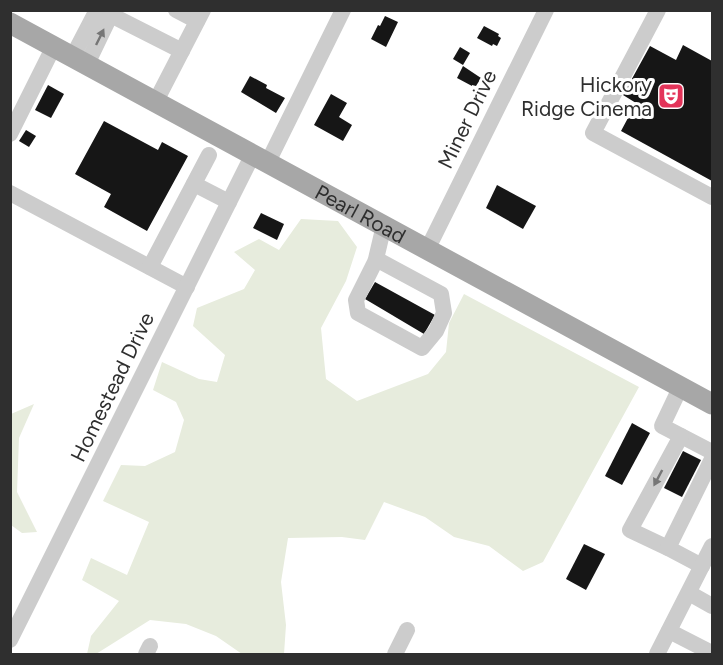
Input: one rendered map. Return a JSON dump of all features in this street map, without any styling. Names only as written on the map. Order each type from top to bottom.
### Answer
[{"type":"main road","name":"Pearl Road","points":[[10,22],[712,404]]},
{"type":"street","points":[[156,101],[200,16],[176,10]]},
{"type":"street","name":"Homestead Drive","points":[[10,640],[229,202],[260,158],[343,10]]},
{"type":"street","name":"Miner Drive","points":[[428,248],[546,10]]},
{"type":"street","points":[[658,10],[593,133],[712,197]]},
{"type":"street","points":[[80,60],[107,12],[182,51]]},
{"type":"street","points":[[10,134],[54,46]]},
{"type":"street","points":[[150,267],[209,155]]},
{"type":"street","points":[[194,184],[229,202]]},
{"type":"street","points":[[10,193],[187,287]]},
{"type":"street","points":[[376,259],[441,294],[444,313],[436,331],[422,348],[358,313],[356,300],[376,259],[384,225]]},
{"type":"street","points":[[681,386],[662,426],[712,452]]},
{"type":"street","points":[[681,436],[630,530],[702,566]]},
{"type":"street","points":[[668,548],[712,459]]},
{"type":"street","points":[[657,654],[712,546]]},
{"type":"street","points":[[689,593],[712,606]]},
{"type":"street","points":[[395,654],[407,630]]},
{"type":"street","points":[[669,631],[712,653]]},
{"type":"shaded area","points":[[301,219],[338,221],[357,247],[346,281],[321,328],[326,379],[357,401],[428,374],[446,352],[449,323],[464,294],[639,387],[543,562],[523,571],[489,546],[454,537],[425,517],[384,502],[365,540],[342,537],[288,538],[281,582],[286,625],[284,654],[242,654],[216,636],[186,624],[150,620],[96,654],[87,654],[91,636],[119,601],[82,580],[91,558],[127,575],[149,522],[103,501],[121,465],[145,466],[175,452],[184,420],[176,402],[153,390],[162,362],[199,379],[217,382],[225,355],[193,326],[197,308],[244,289],[255,270],[234,252],[259,239],[279,250]]},
{"type":"shaded area","points":[[34,404],[19,438],[17,492],[37,532],[22,533],[11,525],[11,414]]},
{"type":"building","points":[[385,16],[398,22],[386,47],[371,39]]},
{"type":"building","points":[[484,26],[499,34],[501,38],[497,46],[493,44],[492,46],[477,38]]},
{"type":"building","points":[[683,45],[712,61],[712,181],[621,131],[636,103],[623,95],[650,46],[676,60]]},
{"type":"building","points":[[460,47],[470,53],[463,65],[453,59]]},
{"type":"building","points":[[463,66],[481,78],[476,86],[457,78]]},
{"type":"building","points":[[250,76],[285,98],[276,113],[241,92]]},
{"type":"building","points":[[48,85],[64,94],[51,118],[35,110]]},
{"type":"building","points":[[331,94],[347,103],[339,117],[352,125],[343,141],[314,125]]},
{"type":"building","points":[[104,121],[158,150],[162,142],[188,156],[147,231],[104,207],[111,194],[75,174]]},
{"type":"building","points":[[26,130],[36,136],[29,147],[19,141]]},
{"type":"building","points":[[497,185],[536,206],[523,229],[486,208]]},
{"type":"building","points":[[261,213],[284,224],[277,240],[253,228]]},
{"type":"building","points":[[375,282],[435,315],[424,334],[365,299]]},
{"type":"building","points":[[632,423],[650,433],[622,485],[605,476]]},
{"type":"building","points":[[683,451],[701,460],[682,497],[664,488]]},
{"type":"building","points":[[584,544],[605,554],[586,590],[566,579]]},
{"type":"place","name":"Hickory Ridge Cinema","points":[[671,96]]}]
